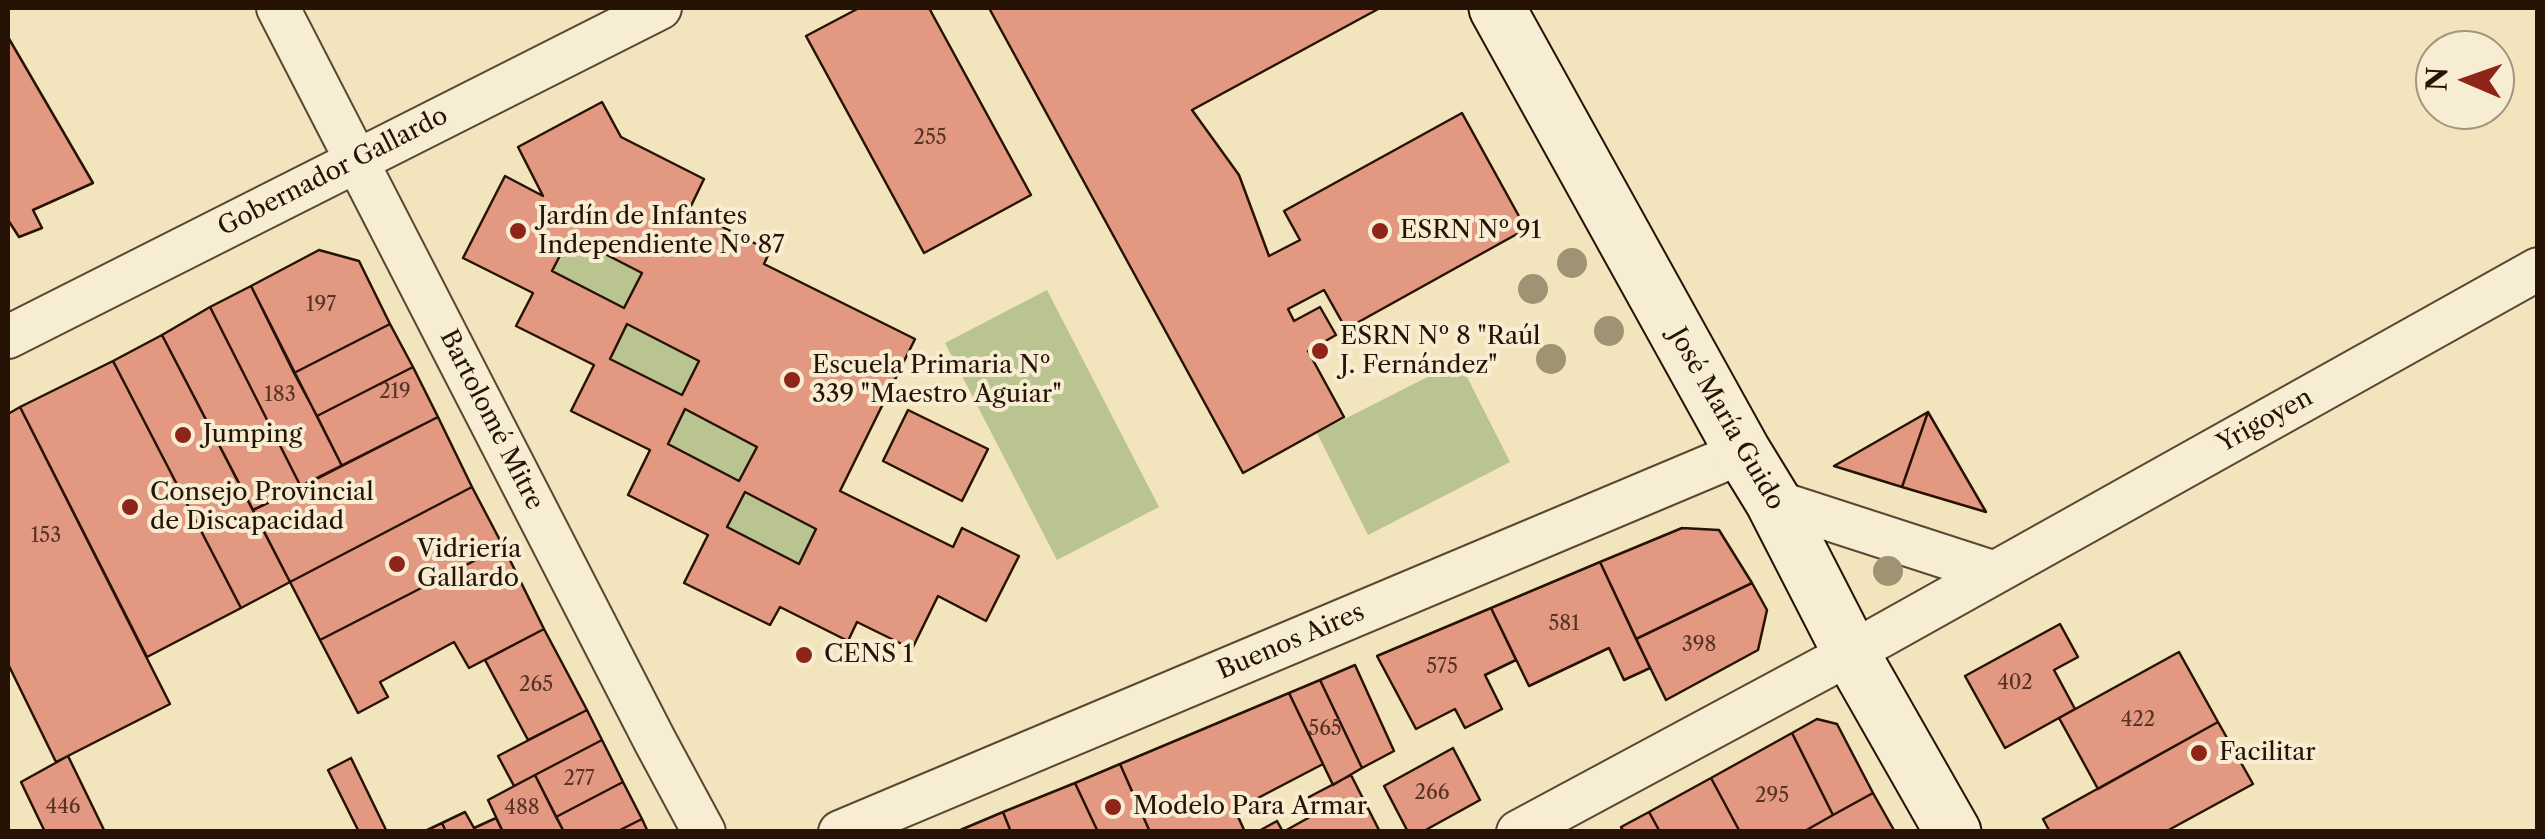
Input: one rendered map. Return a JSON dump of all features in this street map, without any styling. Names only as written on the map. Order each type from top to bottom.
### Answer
[{"type":"main road","name":"José María Guido","points":[[1496,8],[1742,452],[1773,501],[1851,652],[1953,832]]},
{"type":"street","name":"Bartolomé Mitre","points":[[278,8],[704,832]]},
{"type":"street","name":"Gobernador Gallardo","points":[[8,338],[660,8]]},
{"type":"street","name":"Yrigoyen","points":[[1518,832],[1851,652],[2538,270]]},
{"type":"street","name":"Buenos Aires","points":[[840,832],[1742,452]]},
{"type":"street","points":[[1773,501],[1992,572]]},
{"type":"green space","points":[[570,236],[642,273],[624,308],[552,271]]},
{"type":"green space","points":[[1047,290],[1159,507],[1057,560],[945,343]]},
{"type":"green space","points":[[627,324],[699,361],[682,395],[610,359]]},
{"type":"green space","points":[[1459,361],[1510,462],[1368,535],[1317,433]]},
{"type":"green space","points":[[685,409],[757,447],[739,481],[668,444]]},
{"type":"green space","points":[[745,492],[816,529],[799,564],[727,527]]},
{"type":"building","points":[[859,8],[929,8],[1031,195],[924,253],[806,36]]},
{"type":"building","points":[[989,8],[1380,8],[1192,110],[1239,175],[1269,256],[1300,240],[1284,211],[1462,113],[1526,229],[1346,329],[1324,290],[1288,309],[1294,321],[1320,307],[1336,335],[1308,351],[1344,417],[1243,473]]},
{"type":"building","points":[[8,37],[93,183],[33,210],[42,228],[19,237],[8,220]]},
{"type":"building","name":"Escuela Primaria Nº 339 \"Maestro Aguiar\"","points":[[602,102],[621,137],[704,179],[689,210],[770,251],[764,264],[915,339],[840,491],[953,547],[962,528],[1019,556],[986,621],[938,596],[912,649],[857,622],[848,641],[780,607],[770,625],[684,583],[708,535],[628,495],[650,450],[571,411],[594,365],[516,326],[533,293],[463,258],[505,176],[543,196],[518,147]],"holes":[[[570,236],[642,273],[624,308],[552,271]],[[627,324],[699,361],[682,395],[610,359]],[[685,409],[757,447],[739,481],[668,444]],[[745,492],[816,529],[799,564],[727,527]]]},
{"type":"building","points":[[319,250],[359,261],[390,324],[294,373],[251,286]]},
{"type":"building","points":[[251,286],[342,466],[301,487],[210,307]]},
{"type":"building","points":[[210,307],[301,487],[253,510],[162,335]]},
{"type":"building","points":[[390,324],[413,367],[317,416],[294,373]]},
{"type":"building","name":"Jumping","points":[[162,335],[290,582],[241,608],[113,361]]},
{"type":"building","name":"Consejo Provincial de Discapacidad","points":[[113,361],[241,608],[147,657],[20,407]]},
{"type":"building","points":[[413,367],[438,417],[342,466],[317,416]]},
{"type":"building","points":[[20,407],[170,704],[56,762],[8,664],[8,414]]},
{"type":"building","points":[[908,410],[988,449],[962,501],[883,461]]},
{"type":"building","points":[[1928,412],[1986,512],[1902,487]]},
{"type":"building","points":[[1928,412],[1902,487],[1834,466]]},
{"type":"building","points":[[438,417],[472,487],[290,582],[253,510]]},
{"type":"building","name":"Vidriería Gallardo","points":[[472,487],[503,546],[320,640],[290,582]]},
{"type":"building","points":[[1682,528],[1719,530],[1752,583],[1636,639],[1600,562]]},
{"type":"building","points":[[503,546],[544,629],[469,668],[454,642],[380,682],[388,697],[358,713],[320,640]]},
{"type":"building","points":[[1600,562],[1650,668],[1624,680],[1609,648],[1529,686],[1491,608]]},
{"type":"building","points":[[1752,583],[1767,610],[1758,650],[1666,700],[1636,639]]},
{"type":"building","points":[[1491,608],[1516,660],[1485,675],[1502,709],[1465,728],[1455,709],[1416,729],[1377,656]]},
{"type":"building","points":[[2060,624],[2078,657],[2054,670],[2075,709],[2005,748],[1965,676]]},
{"type":"building","points":[[544,629],[587,710],[528,740],[485,660]]},
{"type":"building","points":[[2179,652],[2218,722],[2098,789],[2059,718]]},
{"type":"building","points":[[1355,665],[1394,751],[1362,768],[1320,680]]},
{"type":"building","points":[[1320,680],[1362,768],[1333,785],[1289,693]]},
{"type":"building","points":[[1289,693],[1323,764],[1235,810],[1245,832],[1150,832],[1120,764]]},
{"type":"building","points":[[587,710],[602,740],[514,786],[498,756]]},
{"type":"building","points":[[1817,719],[1837,724],[1873,793],[1833,815],[1792,733]]},
{"type":"building","name":"Facilitar","points":[[2218,722],[2253,784],[2165,832],[2050,832],[2043,819]]},
{"type":"building","points":[[1792,733],[1833,815],[1803,832],[1740,832],[1711,778]]},
{"type":"building","points":[[602,740],[623,782],[556,817],[535,775]]},
{"type":"building","points":[[1453,748],[1480,800],[1422,832],[1408,832],[1384,786]]},
{"type":"building","points":[[68,756],[105,832],[45,832],[21,782]]},
{"type":"building","points":[[351,758],[387,832],[359,832],[328,770]]},
{"type":"building","name":"Modelo Para Armar","points":[[1120,764],[1150,832],[1098,832],[1075,783]]},
{"type":"building","points":[[535,775],[564,832],[503,832],[488,800]]},
{"type":"building","points":[[1351,775],[1380,832],[1283,832],[1317,813],[1309,797]]},
{"type":"building","points":[[1711,778],[1740,832],[1660,832],[1649,812]]},
{"type":"building","points":[[623,782],[642,819],[616,832],[564,832],[556,817]]},
{"type":"building","points":[[1075,783],[1098,832],[1011,832],[1003,812]]},
{"type":"building","points":[[1873,793],[1895,832],[1803,832],[1833,815]]},
{"type":"building","points":[[465,812],[474,828],[496,818],[503,832],[446,832],[442,823]]},
{"type":"building","points":[[1003,812],[1011,832],[958,831]]},
{"type":"building","points":[[1649,812],[1660,832],[1624,832],[1621,827]]},
{"type":"building","points":[[642,819],[648,832],[616,832]]},
{"type":"building","points":[[1277,821],[1283,832],[1257,832]]},
{"type":"building","points":[[442,823],[446,832],[423,832]]},
{"type":"place","name":"Jardín de Infantes Independiente Nº 87","points":[[518,231]]},
{"type":"place","name":"ESRN Nº 91","points":[[1380,231]]},
{"type":"place","name":"ESRN Nº 8 \"Raúl J. Fernández\"","points":[[1320,351]]},
{"type":"place","name":"Escuela Primaria Nº 339 \"Maestro Aguiar\"","points":[[792,380]]},
{"type":"place","name":"Jumping","points":[[183,435]]},
{"type":"place","name":"Consejo Provincial de Discapacidad","points":[[130,507]]},
{"type":"place","name":"Vidriería Gallardo","points":[[397,564]]},
{"type":"place","name":"CENS 1","points":[[804,655]]},
{"type":"place","name":"Facilitar","points":[[2199,753]]},
{"type":"place","name":"Modelo Para Armar","points":[[1113,807]]}]
